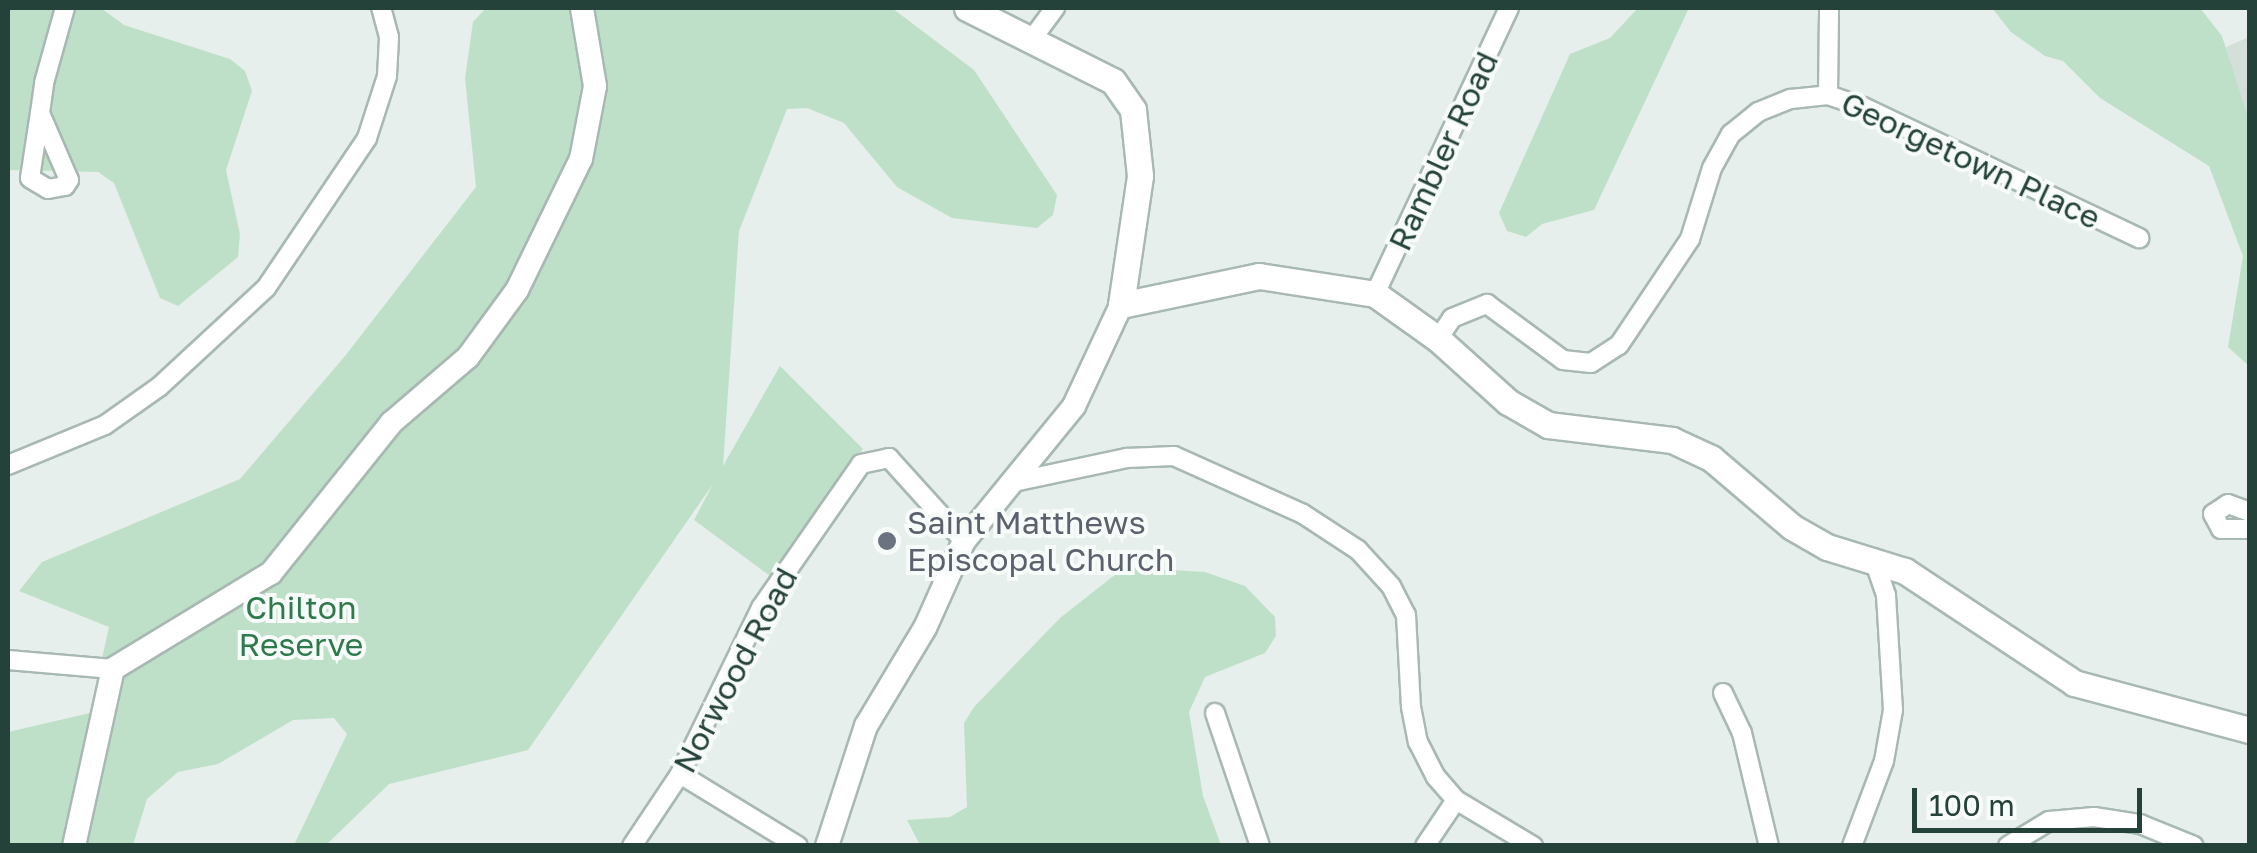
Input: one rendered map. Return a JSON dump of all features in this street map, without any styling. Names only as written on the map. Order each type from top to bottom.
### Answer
[{"type":"main road","points":[[967,8],[1112,81],[1139,126],[1140,176],[1121,305],[1260,276],[1375,294],[1438,338],[1508,402],[1548,425],[1672,440],[1711,458],[1792,527],[1828,547],[1905,571],[2074,682],[2250,730]]},
{"type":"street","points":[[40,113],[65,8]]},
{"type":"street","points":[[8,464],[104,425],[160,386],[266,288],[367,138],[386,76],[389,37],[380,8]]},
{"type":"street","points":[[8,660],[113,669],[270,573],[391,423],[468,357],[517,290],[582,159],[594,86],[582,8]]},
{"type":"street","points":[[1030,43],[1055,8]]},
{"type":"street","name":"Rambler Road","points":[[1375,294],[1509,8]]},
{"type":"street","points":[[1828,94],[1829,8]]},
{"type":"street","name":"Georgetown Place","points":[[1438,338],[1460,312],[1487,304],[1564,360],[1592,362],[1619,345],[1660,293],[1690,239],[1712,168],[1731,134],[1758,112],[1828,94],[2139,238]]},
{"type":"street","points":[[827,846],[866,726],[926,628],[964,542],[1004,484],[1074,406],[1121,305]]},
{"type":"street","points":[[1004,484],[1127,458],[1174,456],[1304,514],[1358,550],[1392,586],[1406,615],[1418,742],[1456,800],[1533,846]]},
{"type":"street","name":"Norwood Road","points":[[632,846],[680,774],[761,608],[861,464],[889,458],[964,542]]},
{"type":"street","points":[[2250,512],[2228,504],[2213,514],[2221,529],[2250,529]]},
{"type":"street","points":[[1852,846],[1884,760],[1893,710],[1886,595],[1873,558]]},
{"type":"street","points":[[74,846],[113,669]]},
{"type":"street","points":[[1723,693],[1742,733],[1769,846]]},
{"type":"street","points":[[1215,713],[1260,846]]},
{"type":"street","points":[[680,774],[798,846]]},
{"type":"street","points":[[1425,846],[1456,800]]},
{"type":"street","points":[[2008,846],[2049,821],[2094,817],[2140,824],[2194,846]]},
{"type":"shaded area","points":[[2249,37],[2249,136],[2226,47]]},
{"type":"green space","points":[[8,8],[101,8],[124,25],[230,59],[245,71],[252,91],[226,170],[240,234],[238,257],[178,306],[160,298],[114,183],[98,172],[8,170]]},
{"type":"green space","name":"Chilton Reserve","points":[[486,8],[892,8],[974,70],[1057,195],[1053,215],[1037,228],[952,218],[897,187],[844,123],[807,108],[787,109],[739,231],[723,466],[780,366],[863,449],[770,576],[694,520],[713,484],[528,750],[389,784],[326,845],[294,845],[347,734],[334,718],[293,720],[218,764],[178,772],[147,799],[133,845],[8,846],[8,732],[90,713],[109,627],[19,591],[42,562],[240,479],[345,356],[476,187],[465,78],[473,22]]},
{"type":"green space","points":[[1638,8],[1689,8],[1594,210],[1542,224],[1526,237],[1507,231],[1499,213],[1570,54],[1610,38]]},
{"type":"green space","points":[[1992,8],[2200,8],[2222,36],[2249,120],[2249,366],[2228,347],[2243,256],[2209,166],[2100,98],[2063,61],[2045,56],[2011,32]]},
{"type":"green space","points":[[1137,568],[1205,572],[1245,586],[1275,617],[1276,636],[1265,653],[1205,677],[1189,712],[1203,796],[1221,845],[920,845],[907,820],[950,817],[967,807],[964,723],[974,707],[1060,618],[1116,574]]},
{"type":"place","name":"Saint Matthews Episcopal Church","points":[[887,541]]}]
